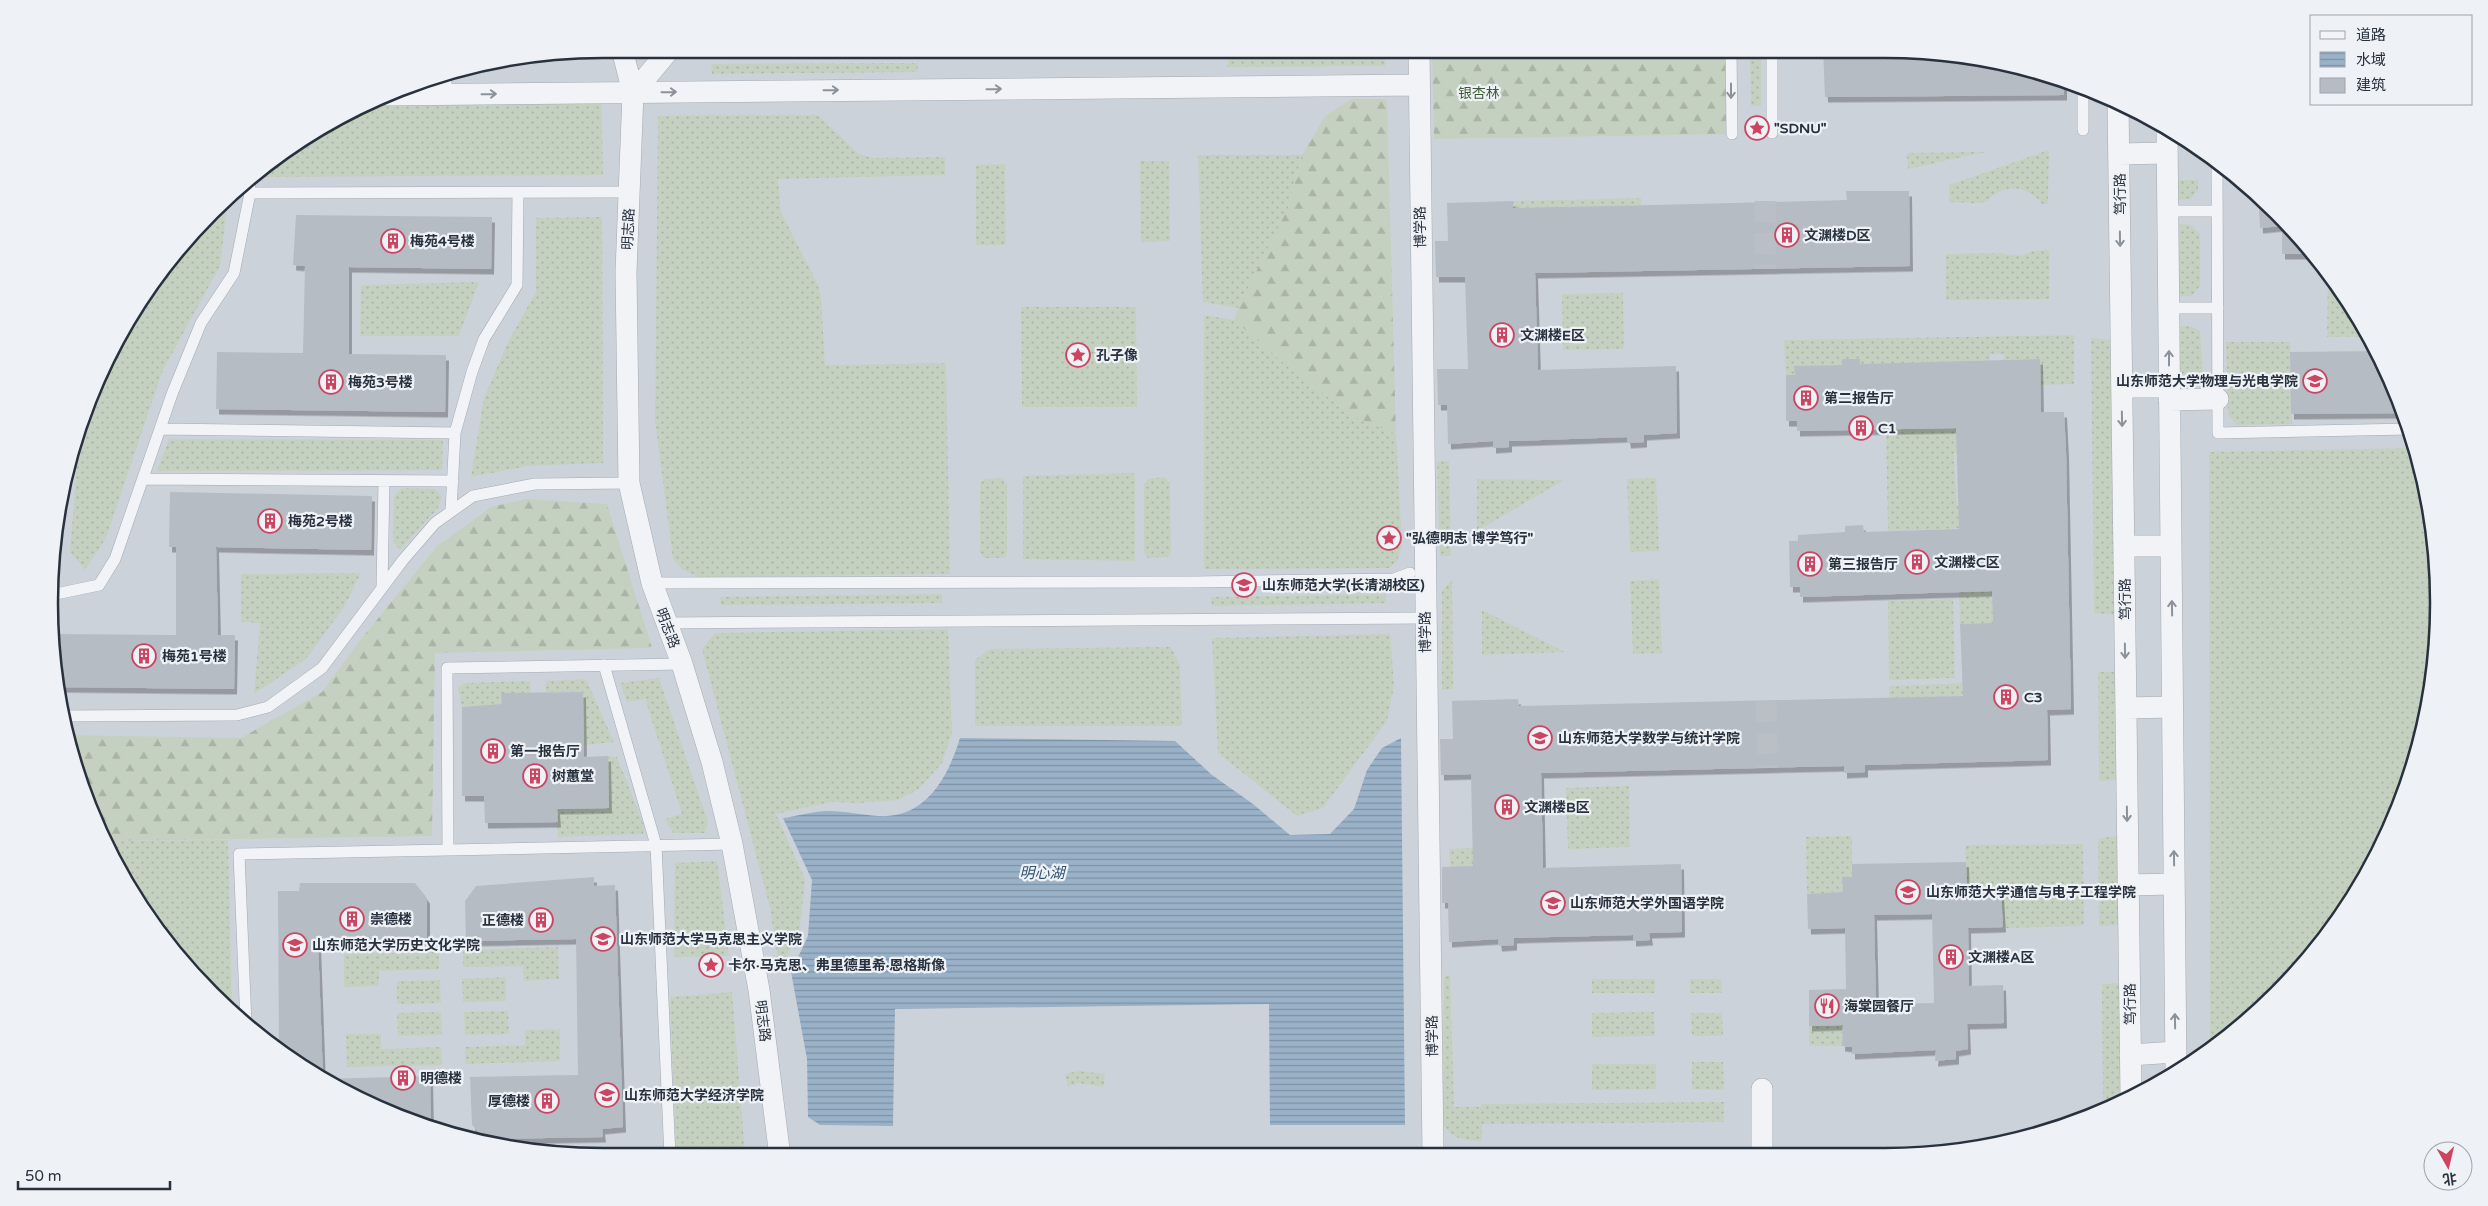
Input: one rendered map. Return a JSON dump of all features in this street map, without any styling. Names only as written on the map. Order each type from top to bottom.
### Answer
[{"type":"street","name":"明志路","points":[[624,58],[633,93],[626,272],[629,483],[652,583],[665,623],[682,664],[712,762],[732,844],[759,990],[779,1148]]},
{"type":"street","points":[[633,93],[662,58]]},
{"type":"street","name":"博学路","points":[[1419,58],[1433,1148]]},
{"type":"street","points":[[405,95],[1418,85]]},
{"type":"street","name":"笃行路","points":[[2118,110],[2131,1089]]},
{"type":"street","points":[[2130,1055],[2176,1061],[2167,136]]},
{"type":"street","points":[[2119,154],[2167,153]]},
{"type":"street","points":[[2122,387],[2169,394],[2218,398]]},
{"type":"street","points":[[2124,546],[2171,546]]},
{"type":"street","points":[[2126,708],[2172,707]]},
{"type":"street","points":[[2128,885],[2174,884]]},
{"type":"street","points":[[1762,1089],[1762,1148]]},
{"type":"lane","points":[[1731,58],[1732,134]]},
{"type":"lane","points":[[1772,58],[1772,133]]},
{"type":"lane","points":[[445,81],[448,94]]},
{"type":"lane","points":[[2083,95],[2083,130]]},
{"type":"lane","points":[[2217,170],[2218,432],[2402,429]]},
{"type":"lane","points":[[58,593],[99,585],[116,559],[160,430],[201,323],[234,273],[250,188]]},
{"type":"lane","points":[[451,511],[455,433],[484,339],[517,285],[518,192]]},
{"type":"lane","points":[[250,193],[630,192]]},
{"type":"lane","points":[[2168,211],[2217,211]]},
{"type":"lane","points":[[2169,308],[2218,308]]},
{"type":"lane","points":[[160,430],[455,433]]},
{"type":"lane","points":[[143,479],[453,481]]},
{"type":"lane","points":[[382,588],[384,481]]},
{"type":"lane","points":[[70,716],[237,715],[268,707],[322,668],[434,523],[473,496],[535,484],[629,483]]},
{"type":"lane","points":[[652,583],[1195,582],[1394,579],[1410,574]]},
{"type":"lane","points":[[665,623],[1196,622],[1425,618]]},
{"type":"lane","points":[[448,850],[447,668],[682,664]]},
{"type":"lane","points":[[604,665],[656,846],[670,1148]]},
{"type":"lane","points":[[246,1015],[239,854],[732,844]]},
{"type":"shaded area","name":"山东师范大学(长清湖校区)","points":[[603,58],[1885,58],[1956,62],[1991,68],[2060,86],[2094,99],[2158,131],[2188,149],[2217,170],[2271,217],[2318,271],[2339,300],[2357,330],[2389,394],[2402,428],[2420,497],[2426,532],[2430,603],[2426,674],[2420,709],[2402,778],[2389,812],[2357,876],[2339,906],[2318,935],[2271,989],[2217,1036],[2188,1057],[2158,1075],[2094,1107],[2026,1130],[1956,1144],[1885,1148],[603,1148],[532,1144],[497,1138],[428,1120],[394,1107],[330,1075],[300,1057],[243,1013],[217,989],[170,935],[149,906],[131,876],[99,812],[86,778],[68,709],[59,639],[59,567],[62,532],[76,462],[86,428],[114,362],[149,300],[170,271],[217,217],[271,170],[300,149],[362,114],[428,86],[462,76],[532,62]]},
{"type":"green space","points":[[1228,58],[1386,58],[1385,66],[1227,67]]},
{"type":"green space","name":"银杏林","points":[[1432,58],[1728,58],[1732,134],[1434,139]]},
{"type":"green space","points":[[1750,58],[1761,58],[1761,106],[1751,106]]},
{"type":"green space","points":[[918,63],[917,72],[712,74],[711,64]]},
{"type":"green space","points":[[601,92],[603,175],[266,177],[266,174],[300,149],[362,114],[398,98]]},
{"type":"green space","points":[[1351,99],[1387,99],[1396,434],[1355,417],[1293,371],[1234,320],[1238,308],[1288,208],[1302,155],[1325,116]]},
{"type":"green space","points":[[818,115],[858,153],[871,158],[945,157],[945,175],[778,179],[781,212],[818,285],[821,297],[825,365],[946,363],[950,574],[698,577],[683,570],[673,559],[655,420],[658,116]]},
{"type":"green space","points":[[2049,150],[2048,204],[2042,204],[2032,195],[2020,189],[2000,191],[1985,202],[1949,202],[1949,185]]},
{"type":"green space","points":[[1985,152],[1908,169],[1907,153]]},
{"type":"green space","points":[[1198,155],[1302,155],[1288,208],[1238,308],[1203,302]]},
{"type":"green space","points":[[1140,161],[1169,161],[1170,241],[1141,242]]},
{"type":"green space","points":[[1005,164],[1006,245],[976,245],[976,165]]},
{"type":"green space","points":[[2175,180],[2198,180],[2198,190],[2191,199],[2175,200]]},
{"type":"green space","points":[[1641,198],[1641,205],[1513,208],[1513,201]]},
{"type":"green space","points":[[227,208],[220,266],[163,370],[106,538],[85,570],[70,552],[78,457],[99,394],[131,330],[149,300],[193,243]]},
{"type":"green space","points":[[602,217],[603,463],[527,466],[471,477],[484,398],[509,340],[536,292],[536,218]]},
{"type":"green space","points":[[2174,223],[2191,225],[2200,234],[2200,286],[2191,296],[2176,296]]},
{"type":"green space","points":[[2049,250],[2049,299],[1946,300],[1946,254],[1998,253],[2020,256],[2033,251]]},
{"type":"green space","points":[[479,282],[459,336],[360,336],[361,285]]},
{"type":"green space","points":[[2328,285],[2361,337],[2327,337]]},
{"type":"green space","points":[[1623,293],[1624,349],[1563,350],[1562,294]]},
{"type":"green space","points":[[1021,307],[1136,307],[1137,407],[1022,407]]},
{"type":"green space","points":[[1204,315],[1234,320],[1293,371],[1355,417],[1396,434],[1402,546],[1397,561],[1389,568],[1204,569]]},
{"type":"green space","points":[[2178,326],[2190,326],[2200,331],[2203,377],[2194,387],[2179,387]]},
{"type":"green space","points":[[2074,335],[2074,384],[2041,385],[2040,359],[2004,360],[2004,354],[1990,354],[1989,361],[1860,364],[1859,359],[1843,359],[1842,365],[1795,366],[1795,375],[1786,375],[1784,340]]},
{"type":"green space","points":[[2091,338],[2111,340],[2116,615],[2094,613]]},
{"type":"green space","points":[[2226,342],[2290,342],[2292,424],[2236,425],[2228,415]]},
{"type":"green space","points":[[1986,428],[1986,452],[1954,453],[1957,506],[1988,505],[1988,527],[1888,531],[1886,429]]},
{"type":"green space","points":[[169,439],[443,440],[442,470],[157,471]]},
{"type":"green space","points":[[2408,448],[2420,497],[2426,532],[2430,603],[2426,674],[2412,744],[2402,778],[2374,844],[2339,906],[2295,963],[2245,1013],[2210,1041],[2209,452]]},
{"type":"green space","points":[[1449,461],[1451,556],[1440,556],[1437,462]]},
{"type":"green space","points":[[1135,473],[1135,561],[1023,559],[1023,476]]},
{"type":"green space","points":[[1165,477],[1170,483],[1171,552],[1168,557],[1148,558],[1144,552],[1144,484],[1148,479]]},
{"type":"green space","points":[[1002,478],[1007,484],[1007,553],[1005,558],[984,558],[980,553],[980,484],[984,479]]},
{"type":"green space","points":[[1656,478],[1659,551],[1630,552],[1627,479]]},
{"type":"green space","points":[[1477,479],[1564,480],[1477,531]]},
{"type":"green space","points":[[402,488],[435,489],[442,497],[438,508],[400,550],[393,541],[394,496]]},
{"type":"green space","points":[[526,499],[607,504],[652,648],[435,653],[432,836],[113,841],[86,778],[74,735],[241,738],[322,692],[354,648],[437,546],[491,507]]},
{"type":"green space","points":[[361,573],[344,607],[306,659],[254,694],[260,623],[241,622],[241,574]]},
{"type":"green space","points":[[1452,579],[1453,689],[1442,690],[1442,591]]},
{"type":"green space","points":[[1659,579],[1662,653],[1633,654],[1630,581]]},
{"type":"green space","points":[[1992,591],[1993,623],[1960,624],[1959,593]]},
{"type":"green space","points":[[942,594],[942,603],[721,605],[720,597]]},
{"type":"green space","points":[[1386,594],[1386,603],[1212,606],[1211,597]]},
{"type":"green space","points":[[1953,599],[1955,678],[1889,680],[1888,601]]},
{"type":"green space","points":[[1482,610],[1565,652],[1482,655]]},
{"type":"green space","points":[[948,629],[952,733],[942,763],[919,789],[898,800],[859,803],[831,802],[776,814],[805,879],[799,936],[779,968],[770,908],[702,649],[715,633]]},
{"type":"green space","points":[[1390,634],[1394,686],[1387,721],[1323,808],[1297,816],[1218,753],[1212,638]]},
{"type":"green space","points":[[1171,647],[1180,665],[1182,726],[975,726],[975,660],[990,649]]},
{"type":"green space","points":[[2098,672],[2118,672],[2121,780],[2099,781]]},
{"type":"green space","points":[[659,678],[708,822],[705,833],[673,833],[665,819],[682,814],[645,699],[627,702],[620,683]]},
{"type":"green space","points":[[586,679],[614,742],[584,745],[583,692],[546,692],[545,681]]},
{"type":"green space","points":[[530,681],[531,693],[502,693],[502,705],[462,707],[458,688],[464,683]]},
{"type":"green space","points":[[1994,682],[1995,695],[1889,698],[1889,686]]},
{"type":"green space","points":[[608,756],[617,757],[644,826],[643,834],[558,837],[557,809],[608,808]]},
{"type":"green space","points":[[1629,786],[1630,847],[1568,849],[1566,788]]},
{"type":"green space","points":[[1852,836],[1852,877],[1842,877],[1843,892],[1807,894],[1806,837]]},
{"type":"green space","points":[[2119,836],[2124,925],[2099,926],[2098,842],[2100,838]]},
{"type":"green space","points":[[228,840],[232,1003],[193,963],[170,935],[149,906],[113,841]]},
{"type":"green space","points":[[2083,844],[2084,924],[2080,926],[2006,928],[2003,927],[2001,893],[1967,893],[1965,845]]},
{"type":"green space","points":[[1473,848],[1473,866],[1450,867],[1449,849]]},
{"type":"green space","points":[[717,861],[729,956],[674,957],[675,863]]},
{"type":"green space","points":[[558,947],[559,979],[524,981],[523,966],[463,967],[463,950]]},
{"type":"green space","points":[[439,952],[439,969],[379,971],[379,986],[344,987],[344,954]]},
{"type":"green space","points":[[1444,976],[1450,976],[1454,1107],[1481,1107],[1481,1104],[1724,1102],[1724,1122],[1482,1124],[1482,1141],[1455,1136],[1443,1124]]},
{"type":"green space","points":[[506,977],[506,1001],[463,1002],[462,979]]},
{"type":"green space","points":[[1592,979],[1655,979],[1655,993],[1592,993]]},
{"type":"green space","points":[[1690,979],[1721,979],[1722,993],[1690,993]]},
{"type":"green space","points":[[440,980],[441,1003],[397,1004],[397,981]]},
{"type":"green space","points":[[2124,983],[2124,1093],[2103,1103],[2102,984]]},
{"type":"green space","points":[[732,992],[745,1148],[676,1148],[670,997]]},
{"type":"green space","points":[[508,1011],[509,1034],[465,1035],[464,1012]]},
{"type":"green space","points":[[441,1012],[442,1035],[398,1036],[397,1013]]},
{"type":"green space","points":[[1654,1012],[1655,1036],[1592,1037],[1592,1013]]},
{"type":"green space","points":[[1691,1013],[1722,1013],[1723,1036],[1692,1036]]},
{"type":"green space","points":[[1843,1025],[1842,1046],[1809,1046],[1809,1026]]},
{"type":"green space","points":[[560,1029],[560,1061],[465,1064],[465,1047],[525,1045],[525,1030]]},
{"type":"green space","points":[[346,1034],[381,1034],[381,1049],[441,1047],[442,1065],[347,1067]]},
{"type":"green space","points":[[1692,1062],[1723,1062],[1724,1090],[1692,1089]]},
{"type":"green space","points":[[1592,1064],[1656,1064],[1656,1089],[1592,1090]]},
{"type":"green space","points":[[1079,1071],[1105,1074],[1104,1087],[1078,1083],[1068,1087],[1065,1074]]},
{"type":"water","name":"明心湖","points":[[960,738],[1175,741],[1212,775],[1253,804],[1290,835],[1330,834],[1354,809],[1367,770],[1382,748],[1401,738],[1405,1125],[1270,1125],[1269,1004],[895,1009],[893,1126],[820,1125],[808,1117],[807,1059],[791,972],[808,936],[812,880],[783,818],[823,811],[878,816],[895,815],[909,811],[922,803],[941,781],[949,767]]},
{"type":"building","points":[[1823,58],[1921,59],[1956,62],[2026,76],[2064,88],[2064,95],[1825,97]]},
{"type":"building","name":"文渊楼E区","points":[[1846,191],[1909,191],[1910,266],[1535,273],[1538,370],[1676,366],[1677,433],[1644,435],[1644,442],[1628,443],[1627,437],[1509,441],[1509,447],[1493,448],[1493,441],[1448,444],[1447,405],[1438,405],[1437,369],[1468,369],[1465,277],[1436,277],[1435,241],[1448,241],[1447,203],[1513,201],[1513,208],[1847,200]]},
{"type":"building","points":[[2259,208],[2261,208],[2280,226],[2260,228]]},
{"type":"building","points":[[296,215],[492,217],[491,269],[349,267],[349,354],[446,355],[445,412],[216,409],[217,352],[303,353],[305,266],[293,265]]},
{"type":"building","points":[[2282,229],[2304,254],[2282,254]]},
{"type":"building","points":[[2368,351],[2396,413],[2291,414],[2290,352]]},
{"type":"building","points":[[1842,359],[1860,359],[1860,364],[2040,359],[2041,412],[2064,412],[2066,452],[2071,709],[2047,710],[2048,760],[1865,765],[1865,772],[1844,773],[1844,766],[1541,773],[1543,868],[1681,864],[1682,932],[1649,933],[1650,940],[1633,941],[1633,935],[1514,938],[1514,945],[1499,946],[1498,939],[1449,942],[1448,903],[1442,903],[1442,867],[1473,866],[1471,774],[1441,775],[1440,739],[1453,739],[1452,701],[1518,699],[1519,706],[1963,696],[1960,624],[1993,623],[1992,591],[1800,597],[1800,587],[1790,587],[1789,541],[1798,541],[1798,535],[1845,532],[1845,526],[1863,525],[1864,532],[1959,529],[1956,428],[1797,431],[1797,421],[1786,421],[1786,375],[1795,375],[1794,366],[1842,365]]},
{"type":"building","points":[[170,492],[372,496],[371,550],[216,547],[218,635],[235,635],[234,689],[64,687],[59,634],[176,635],[176,547],[169,547]]},
{"type":"building","name":"树蕙堂","points":[[583,692],[584,757],[608,756],[609,808],[557,809],[558,822],[485,823],[484,796],[462,796],[462,707],[502,704],[501,693]]},
{"type":"building","name":"文渊楼A区","points":[[1966,862],[1967,893],[2001,893],[2003,927],[1968,928],[1969,986],[2003,985],[2004,1023],[1967,1024],[1968,1049],[1956,1051],[1956,1059],[1935,1061],[1936,1050],[1852,1054],[1852,1047],[1842,1046],[1843,1025],[1809,1026],[1809,990],[1846,989],[1845,928],[1808,929],[1807,894],[1843,892],[1842,877],[1852,877],[1852,864]],"holes":[[[1932,914],[1934,1003],[1876,1004],[1874,915]]]},
{"type":"building","points":[[594,877],[594,886],[615,885],[623,1127],[602,1129],[603,1137],[501,1139],[481,1134],[472,1125],[470,1077],[578,1075],[576,939],[466,941],[465,901],[476,886]]},
{"type":"building","name":"崇德楼","points":[[300,883],[415,883],[427,898],[427,940],[318,942],[323,1071],[279,1042],[278,891],[299,891]]},
{"type":"building","points":[[430,1076],[431,1121],[394,1107],[337,1079]]},
{"type":"tunnel","points":[[1765,201],[1765,269]]},
{"type":"tunnel","points":[[1766,701],[1768,768]]},
{"type":"place","name":"\"SDNU\"","points":[[1757,128]]},
{"type":"place","name":"文渊楼D区","points":[[1787,235]]},
{"type":"place","name":"梅苑4号楼","points":[[393,241]]},
{"type":"place","name":"文渊楼E区","points":[[1502,335]]},
{"type":"place","name":"孔子像","points":[[1078,355]]},
{"type":"place","name":"山东师范大学物理与光电学院","points":[[2315,381]]},
{"type":"place","name":"梅苑3号楼","points":[[331,382]]},
{"type":"place","name":"第二报告厅","points":[[1806,398]]},
{"type":"place","name":"C1","points":[[1861,428]]},
{"type":"place","name":"梅苑2号楼","points":[[270,521]]},
{"type":"place","name":"\"弘德明志 博学笃行\"","points":[[1389,538]]},
{"type":"place","name":"文渊楼C区","points":[[1917,562]]},
{"type":"place","name":"第三报告厅","points":[[1810,564]]},
{"type":"place","name":"山东师范大学(长清湖校区)","points":[[1244,585]]},
{"type":"place","name":"梅苑1号楼","points":[[144,656]]},
{"type":"place","name":"C3","points":[[2006,697]]},
{"type":"place","name":"山东师范大学数学与统计学院","points":[[1540,738]]},
{"type":"place","name":"第一报告厅","points":[[493,751]]},
{"type":"place","name":"树蕙堂","points":[[535,776]]},
{"type":"place","name":"文渊楼B区","points":[[1507,807]]},
{"type":"place","name":"山东师范大学通信与电子工程学院","points":[[1908,892]]},
{"type":"place","name":"山东师范大学外国语学院","points":[[1553,903]]},
{"type":"place","name":"崇德楼","points":[[352,919]]},
{"type":"place","name":"正德楼","points":[[541,920]]},
{"type":"place","name":"山东师范大学马克思主义学院","points":[[603,939]]},
{"type":"place","name":"山东师范大学历史文化学院","points":[[295,945]]},
{"type":"place","name":"文渊楼A区","points":[[1951,957]]},
{"type":"place","name":"卡尔·马克思、弗里德里希·恩格斯像","points":[[711,965]]},
{"type":"place","name":"海棠园餐厅","points":[[1827,1006]]},
{"type":"place","name":"明德楼","points":[[403,1078]]},
{"type":"place","name":"山东师范大学经济学院","points":[[607,1095]]},
{"type":"place","name":"厚德楼","points":[[547,1101]]}]
